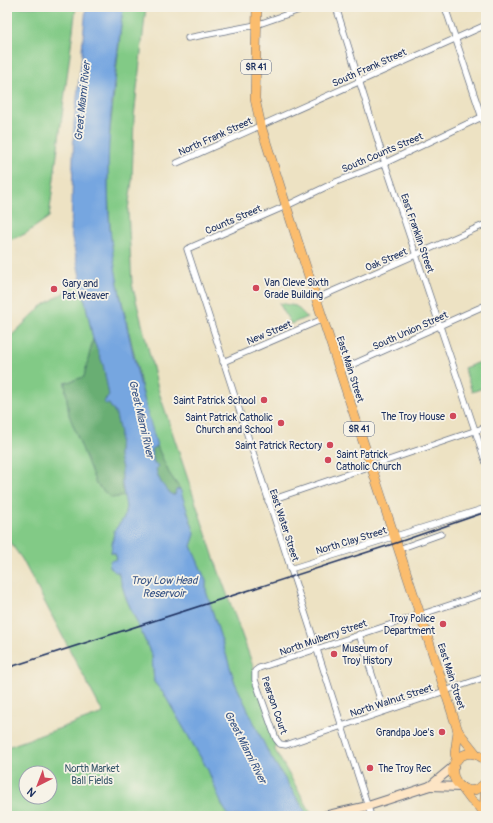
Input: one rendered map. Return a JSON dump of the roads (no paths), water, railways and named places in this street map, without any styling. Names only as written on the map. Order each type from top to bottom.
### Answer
[{"type":"main road","name":"East Main Street","points":[[257,7],[255,99],[261,126],[315,299],[340,370],[458,731]]},
{"type":"main road","points":[[458,731],[482,757]]},
{"type":"main road","points":[[458,731],[453,763],[454,778],[461,789],[485,813]]},
{"type":"main road","points":[[430,786],[453,763],[466,754],[482,757]]},
{"type":"main road","points":[[324,816],[368,806],[430,786],[472,790],[482,787],[486,783]]},
{"type":"main road","points":[[485,813],[486,783]]},
{"type":"street","points":[[188,38],[256,25],[308,7]]},
{"type":"street","name":"East Franklin Street","points":[[336,7],[385,163],[441,325],[486,463]]},
{"type":"street","points":[[446,7],[484,116],[486,130]]},
{"type":"street","name":"South Frank Street","points":[[261,126],[359,80],[486,25]]},
{"type":"street","name":"South Counts Street","points":[[286,206],[336,182],[385,163],[484,116]]},
{"type":"street","name":"North Frank Street","points":[[177,163],[261,126]]},
{"type":"street","name":"Counts Street","points":[[187,249],[286,206]]},
{"type":"street","name":"Oak Street","points":[[315,299],[417,256],[486,224]]},
{"type":"street","name":"East Water Street","points":[[187,249],[371,816]]},
{"type":"street","name":"South Union Street","points":[[340,370],[486,305]]},
{"type":"street","name":"New Street","points":[[223,362],[322,319]]},
{"type":"street","points":[[268,501],[486,427]]},
{"type":"street","name":"North Clay Street","points":[[290,569],[486,508]]},
{"type":"street","points":[[399,549],[441,534]]},
{"type":"street","name":"North Mulberry Street","points":[[255,671],[259,668],[317,648],[486,593]]},
{"type":"street","points":[[359,634],[384,711]]},
{"type":"street","name":"Pearson Court","points":[[255,671],[255,680],[276,739],[280,744]]},
{"type":"street","name":"North Walnut Street","points":[[280,744],[286,745],[341,725],[445,692],[486,677]]},
{"type":"water","points":[[86,7],[123,7],[112,97],[108,165],[108,206],[111,242],[124,313],[138,375],[157,446],[151,450],[154,464],[159,466],[156,469],[158,477],[172,495],[175,495],[176,490],[180,489],[195,534],[191,546],[206,581],[206,591],[235,683],[268,752],[308,816],[229,816],[222,805],[208,770],[164,694],[154,682],[152,656],[126,598],[118,572],[115,572],[109,566],[110,561],[117,559],[115,553],[111,553],[114,531],[124,518],[126,507],[122,484],[122,468],[119,457],[120,433],[116,414],[109,404],[104,402],[109,395],[103,364],[93,339],[71,233],[74,122]]},
{"type":"railway","points":[[7,668],[396,543],[486,512]]},
{"type":"place","name":"Van Cleve Sixth Grade Building","points":[[256,288]]},
{"type":"place","name":"Gary and Pat Weaver","points":[[54,289]]},
{"type":"place","name":"Saint Patrick School","points":[[264,400]]},
{"type":"place","name":"The Troy House","points":[[453,416]]},
{"type":"place","name":"Saint Patrick Catholic Church and School","points":[[281,423]]},
{"type":"place","name":"Saint Patrick Rectory","points":[[330,445]]},
{"type":"place","name":"Saint Patrick Catholic Church","points":[[328,460]]},
{"type":"place","name":"Troy Police Department","points":[[443,624]]},
{"type":"place","name":"Museum of Troy History","points":[[334,654]]},
{"type":"place","name":"Grandpa Joe's","points":[[442,732]]},
{"type":"place","name":"The Troy Rec","points":[[370,768]]},
{"type":"water label","name":"Great Miami River","points":[[82,101]]},
{"type":"water label","name":"Great Miami River","points":[[142,419]]},
{"type":"water label","name":"Troy Low Head Reservoir","points":[[164,586]]},
{"type":"water label","name":"Great Miami River","points":[[246,747]]},
{"type":"park label","name":"North Market Ball Fields","points":[[92,774]]}]
